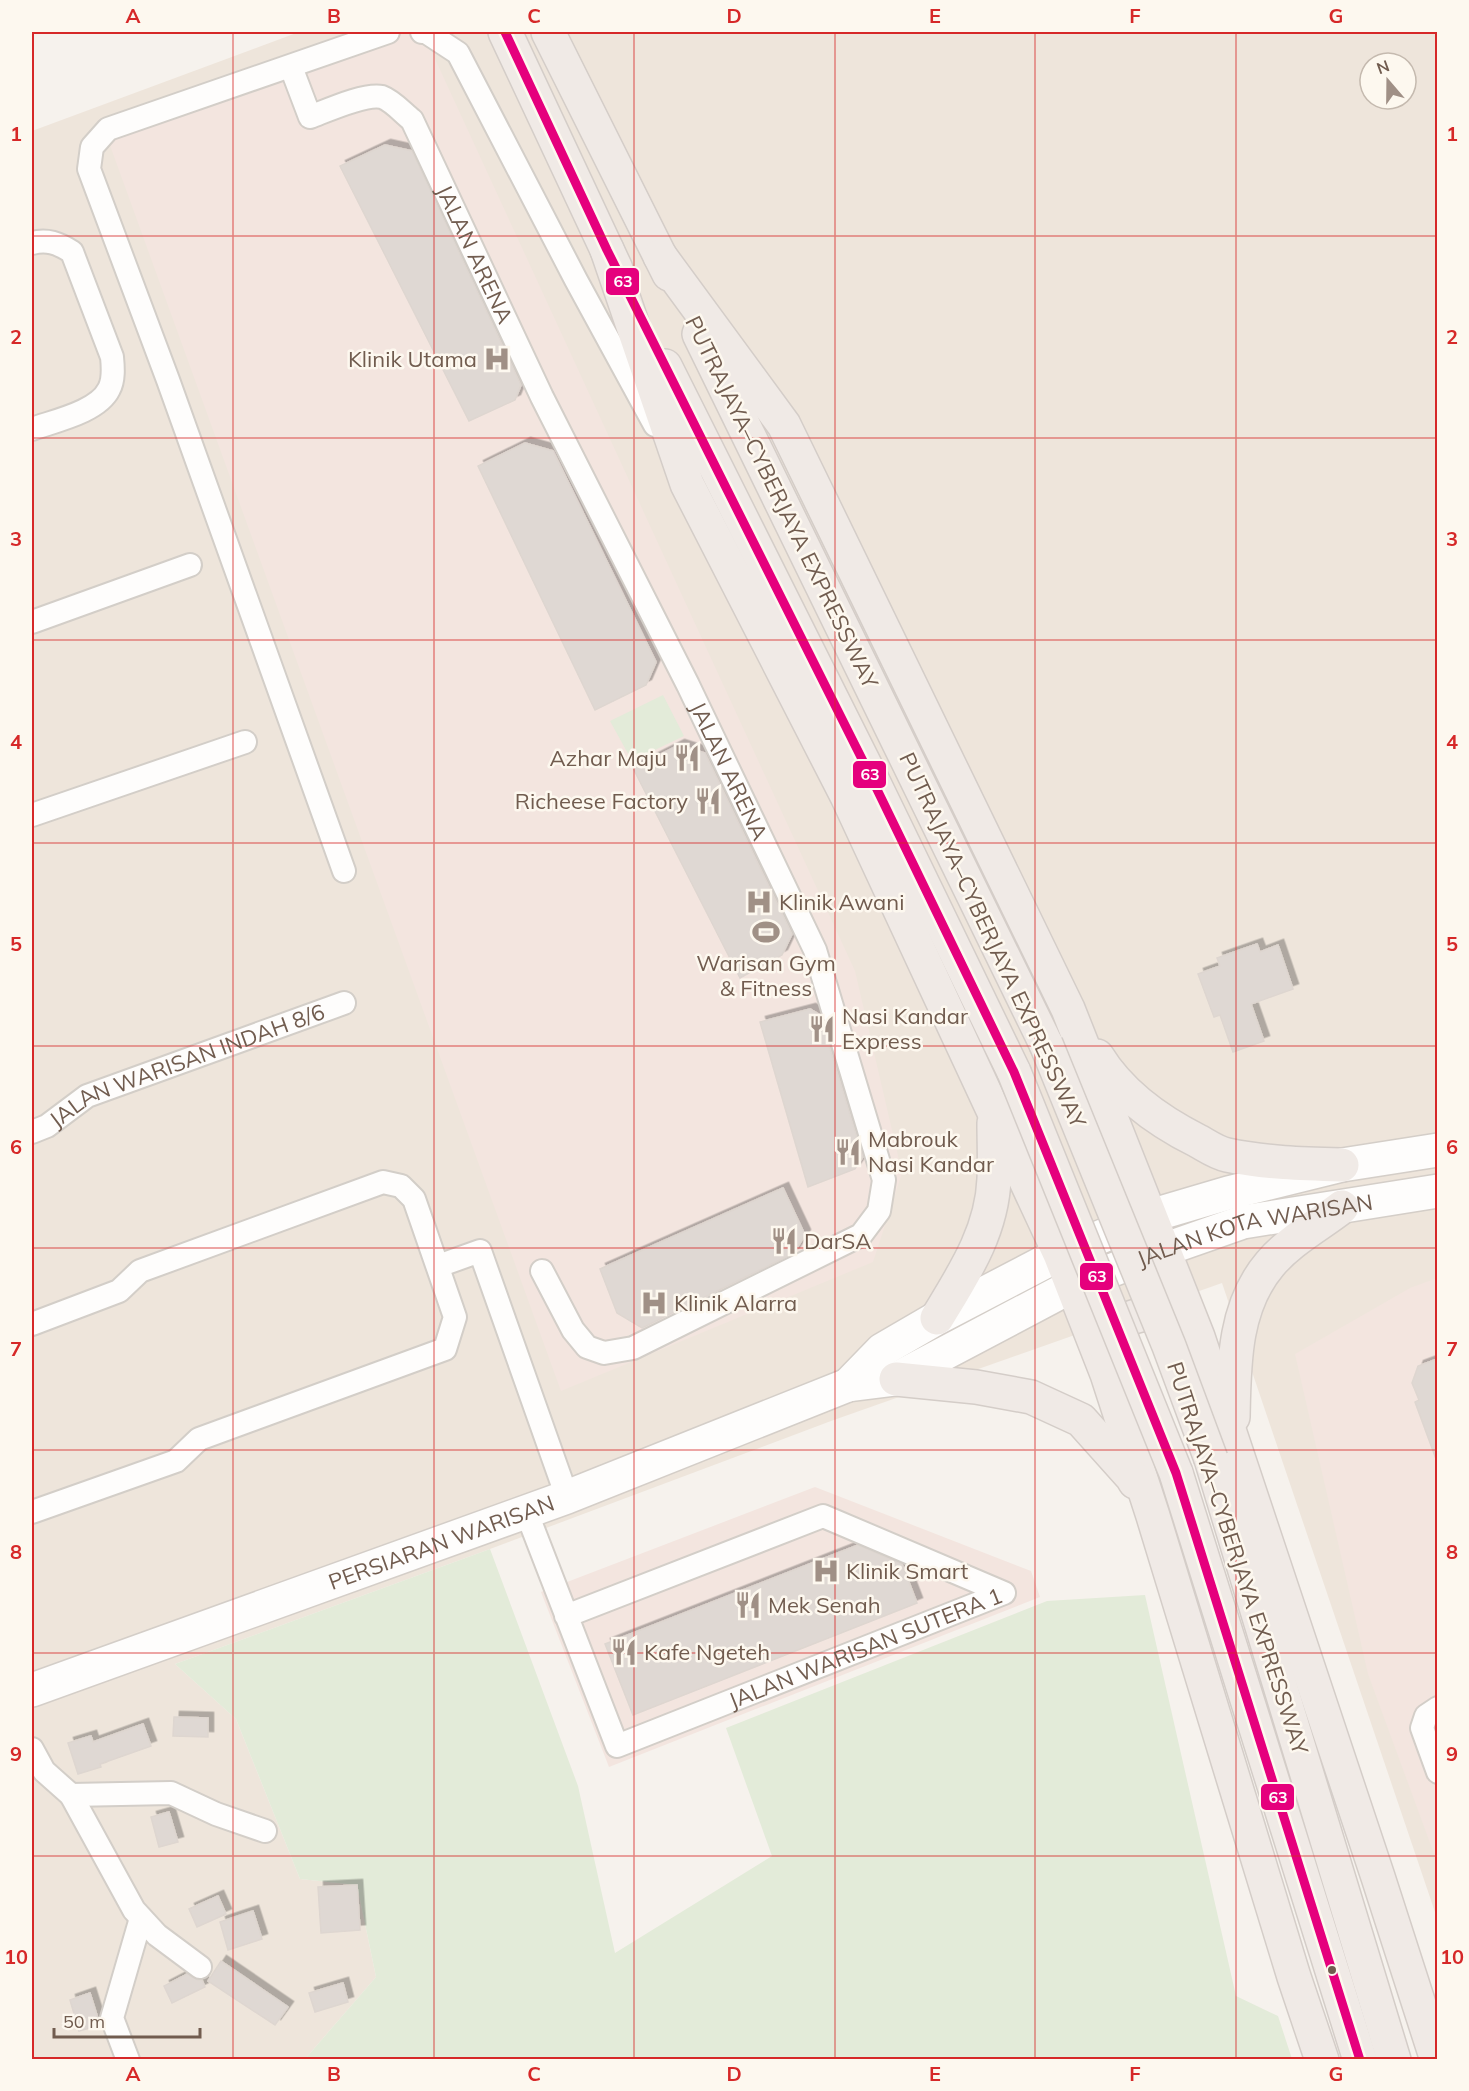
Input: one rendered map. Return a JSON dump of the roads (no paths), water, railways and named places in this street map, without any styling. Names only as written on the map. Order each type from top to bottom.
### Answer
[{"type":"highway","name":"PUTRAJAYA–CYBERJAYA EXPRESSWAY","points":[[505,32],[607,250],[870,775],[1014,1072],[1176,1473],[1360,2060]]},
{"type":"highway","name":"PUTRAJAYA–CYBERJAYA EXPRESSWAY","points":[[548,32],[887,715],[1046,1044],[1170,1346],[1222,1450],[1394,2060]]},
{"type":"highway","points":[[607,250],[687,484],[847,796],[1060,1254],[1107,1374],[1153,1516],[1294,1977],[1322,2060]]},
{"type":"highway","points":[[660,256],[784,425],[1068,1009],[1198,1337],[1222,1450],[1437,2060]]},
{"type":"highway","points":[[1068,1009],[1106,1071],[1137,1104],[1180,1132],[1224,1155],[1282,1163],[1342,1165]]},
{"type":"highway","points":[[937,1318],[982,1241],[994,1180],[994,1115]]},
{"type":"highway","points":[[1016,1159],[1038,1184],[1054,1192],[1081,1186],[1107,1170],[1115,1147],[1111,1116]]},
{"type":"highway","points":[[1222,1450],[1245,1308],[1259,1277],[1271,1262],[1342,1207]]},
{"type":"highway","points":[[1107,1374],[1107,1344],[1111,1330],[1134,1317],[1160,1310],[1179,1320],[1198,1337]]},
{"type":"highway","points":[[896,1379],[976,1387],[1031,1397],[1081,1420],[1132,1477],[1153,1516]]},
{"type":"street","points":[[344,872],[172,391],[89,170],[92,147],[108,129],[388,32]]},
{"type":"street","points":[[422,32],[426,32],[458,53],[576,280],[687,484]]},
{"type":"street","name":"JALAN ARENA","points":[[291,66],[310,117],[368,97],[382,98],[396,106],[412,120],[542,397],[688,685],[815,950],[884,1180],[879,1211],[861,1235],[633,1348],[604,1353],[587,1347],[573,1330],[542,1271]]},
{"type":"street","points":[[32,243],[42,240],[59,244],[72,252],[112,357],[113,371],[109,390],[92,408],[32,429]]},
{"type":"street","points":[[32,622],[190,565]]},
{"type":"street","points":[[32,815],[245,742]]},
{"type":"street","name":"JALAN WARISAN INDAH 8/6","points":[[32,1132],[47,1126],[87,1096],[344,1003]]},
{"type":"street","name":"JALAN KOTA WARISAN","points":[[848,1385],[882,1350],[937,1318],[1060,1254],[1150,1216],[1228,1193],[1342,1165],[1437,1150]]},
{"type":"street","points":[[32,1324],[119,1291],[140,1271],[383,1182],[401,1186],[414,1199],[455,1317],[445,1349],[199,1439],[176,1461],[32,1512]]},
{"type":"street","name":"JALAN KOTA WARISAN","points":[[848,1385],[896,1379],[1072,1286],[1163,1250],[1243,1222],[1437,1191]]},
{"type":"street","points":[[438,1266],[480,1251],[567,1497]]},
{"type":"street","name":"PERSIARAN WARISAN","points":[[32,1690],[567,1497],[848,1385]]},
{"type":"street","name":"JALAN WARISAN SUTERA 1","points":[[526,1511],[566,1616],[617,1746],[1004,1593],[823,1516],[566,1616]]},
{"type":"street","points":[[1437,1708],[1426,1716],[1422,1728],[1437,1772]]},
{"type":"street","points":[[32,1749],[44,1771],[71,1795],[134,1910],[158,1935],[200,1967]]},
{"type":"street","points":[[71,1795],[171,1793],[216,1814],[265,1831]]},
{"type":"street","points":[[128,2060],[112,2018],[141,1918]]},
{"type":"place","name":"Klinik Utama","points":[[497,359]]},
{"type":"place","name":"Azhar Maju","points":[[687,758]]},
{"type":"place","name":"Richeese Factory","points":[[708,801]]},
{"type":"place","name":"Klinik Awani","points":[[759,902]]},
{"type":"place","name":"Warisan Gym & Fitness","points":[[766,932]]},
{"type":"place","name":"Nasi Kandar Express","points":[[822,1029]]},
{"type":"place","name":"Mabrouk Nasi Kandar","points":[[848,1152]]},
{"type":"place","name":"DarSA","points":[[784,1241]]},
{"type":"place","name":"Klinik Alarra","points":[[654,1303]]},
{"type":"place","name":"Klinik Smart","points":[[826,1571]]},
{"type":"place","name":"Mek Senah","points":[[748,1605]]},
{"type":"place","name":"Kafe Ngeteh","points":[[624,1652]]}]
